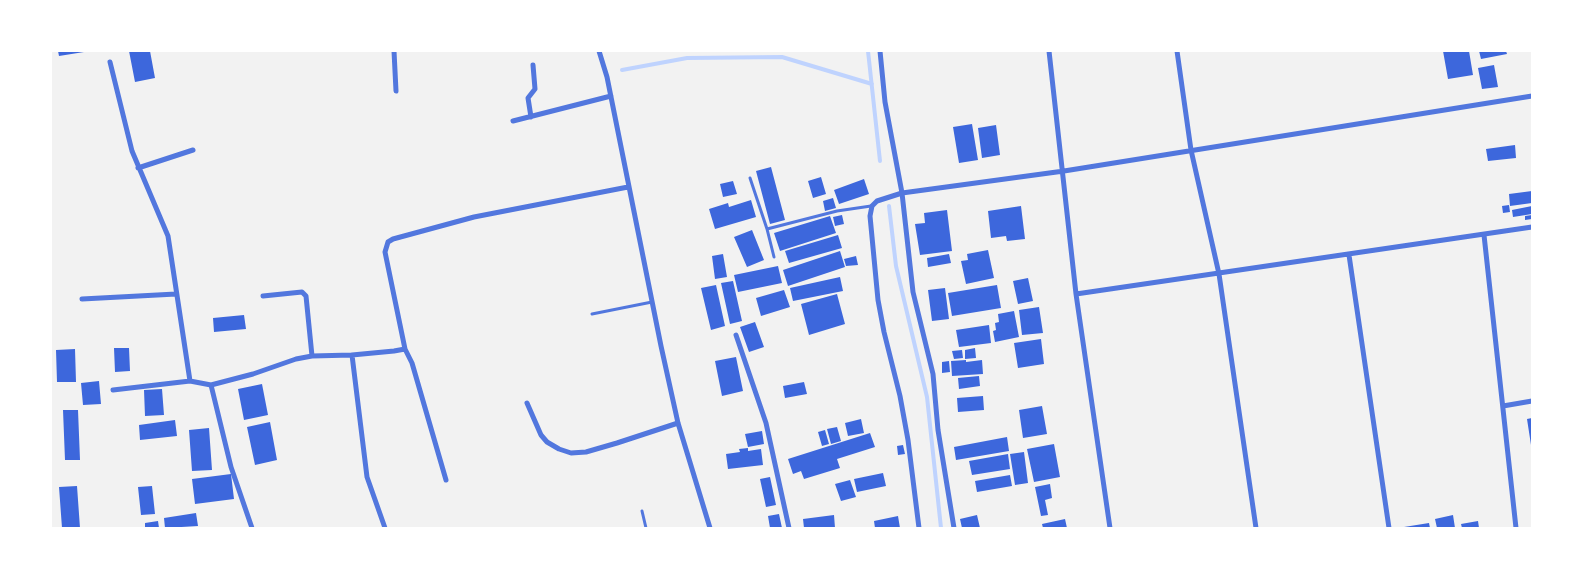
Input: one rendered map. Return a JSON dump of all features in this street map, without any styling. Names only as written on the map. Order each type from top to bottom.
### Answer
[{"type":"street","points":[[394,51],[396,90]]},
{"type":"street","points":[[599,51],[607,77],[628,187],[678,423],[710,528]]},
{"type":"street","points":[[880,51],[885,102],[902,193],[913,292],[933,374],[938,430],[954,528]]},
{"type":"street","points":[[1049,51],[1064,171],[1076,294],[1110,528]]},
{"type":"street","points":[[1177,51],[1191,150],[1219,274],[1256,528]]},
{"type":"street","points":[[110,62],[132,151],[168,236],[190,381]]},
{"type":"street","points":[[531,117],[528,98],[535,89],[533,66]]},
{"type":"street","points":[[513,121],[611,96]]},
{"type":"street","points":[[919,528],[908,440],[878,300],[870,216],[872,206],[877,201],[902,193],[1064,171],[1532,96]]},
{"type":"street","points":[[138,168],[193,150]]},
{"type":"street","points":[[446,480],[412,363],[405,349],[385,252],[388,242],[474,217],[628,187]]},
{"type":"street","points":[[1076,294],[1532,227]]},
{"type":"street","points":[[1484,235],[1516,528]]},
{"type":"street","points":[[1350,255],[1389,528]]},
{"type":"street","points":[[263,296],[302,292],[306,296],[312,356]]},
{"type":"street","points":[[82,299],[176,294]]},
{"type":"street","points":[[736,335],[766,423],[789,528]]},
{"type":"street","points":[[113,390],[190,381],[211,385],[253,374],[296,359],[312,356],[352,355],[405,349]]},
{"type":"street","points":[[352,355],[367,476],[385,528]]},
{"type":"street","points":[[211,385],[232,467],[252,528]]},
{"type":"street","points":[[1503,406],[1532,401]]},
{"type":"street","points":[[527,403],[541,435],[547,442],[571,453],[586,452],[678,423]]},
{"type":"lane","points":[[750,178],[774,257]]},
{"type":"lane","points":[[767,229],[837,211],[872,206]]},
{"type":"lane","points":[[592,314],[652,302]]},
{"type":"lane","points":[[642,511],[646,528]]},
{"type":"building","points":[[58,51],[84,51],[84,52],[59,56]]},
{"type":"building","points":[[129,51],[150,51],[155,78],[135,82]]},
{"type":"building","points":[[1443,51],[1469,51],[1473,75],[1448,79]]},
{"type":"building","points":[[1479,51],[1506,51],[1507,54],[1481,59]]},
{"type":"building","points":[[1494,65],[1498,87],[1482,89],[1478,68]]},
{"type":"building","points":[[972,124],[978,160],[959,163],[953,127]]},
{"type":"building","points":[[996,125],[1000,155],[982,158],[978,128]]},
{"type":"building","points":[[1515,145],[1516,158],[1488,161],[1486,149]]},
{"type":"building","points":[[771,167],[785,220],[770,224],[756,171]]},
{"type":"building","points":[[821,177],[826,194],[813,198],[808,181]]},
{"type":"building","points":[[864,179],[869,194],[839,204],[834,190]]},
{"type":"building","points":[[733,181],[737,194],[723,197],[720,184]]},
{"type":"building","points":[[1532,191],[1532,203],[1510,206],[1509,194]]},
{"type":"building","points":[[833,198],[836,208],[825,211],[823,201]]},
{"type":"building","points":[[751,200],[756,217],[715,229],[709,209],[728,203],[729,207]]},
{"type":"building","points":[[1509,205],[1510,212],[1503,213],[1502,206]]},
{"type":"building","points":[[1021,206],[1025,239],[1007,241],[1006,236],[991,238],[988,211]]},
{"type":"building","points":[[1532,206],[1532,214],[1513,217],[1512,210]]},
{"type":"building","points":[[947,210],[952,251],[920,255],[915,224],[925,223],[924,213]]},
{"type":"building","points":[[842,215],[844,224],[835,226],[833,217]]},
{"type":"building","points":[[1532,215],[1532,219],[1525,220],[1525,216]]},
{"type":"building","points":[[830,216],[836,233],[780,251],[774,233]]},
{"type":"building","points":[[752,230],[764,260],[747,267],[734,237]]},
{"type":"building","points":[[838,235],[842,248],[789,263],[785,251]]},
{"type":"building","points":[[988,250],[994,278],[966,284],[961,261],[968,260],[967,254]]},
{"type":"building","points":[[840,251],[845,267],[788,286],[783,270]]},
{"type":"building","points":[[723,254],[727,277],[715,279],[712,256]]},
{"type":"building","points":[[949,254],[951,263],[928,267],[927,258]]},
{"type":"building","points":[[856,256],[858,265],[846,266],[844,259]]},
{"type":"building","points":[[778,266],[782,283],[738,292],[734,275]]},
{"type":"building","points":[[840,277],[843,291],[793,301],[790,288]]},
{"type":"building","points":[[1028,278],[1033,301],[1018,304],[1013,281]]},
{"type":"building","points":[[733,281],[742,321],[730,324],[721,283]]},
{"type":"building","points":[[716,285],[725,326],[711,330],[701,288]]},
{"type":"building","points":[[997,285],[1001,308],[952,316],[948,293]]},
{"type":"building","points":[[945,288],[949,319],[932,321],[928,290]]},
{"type":"building","points":[[784,290],[790,307],[761,316],[756,298]]},
{"type":"building","points":[[837,294],[845,324],[809,335],[801,304]]},
{"type":"building","points":[[1039,307],[1043,333],[1022,335],[1019,310]]},
{"type":"building","points":[[1014,311],[1019,337],[995,342],[993,331],[996,330],[995,323],[999,322],[998,314]]},
{"type":"building","points":[[244,315],[246,329],[214,332],[213,318]]},
{"type":"building","points":[[755,322],[764,347],[749,352],[740,327]]},
{"type":"building","points":[[989,325],[991,343],[959,347],[956,330]]},
{"type":"building","points":[[1041,339],[1044,364],[1018,368],[1014,343]]},
{"type":"building","points":[[114,348],[129,348],[130,371],[115,372]]},
{"type":"building","points":[[975,348],[976,358],[965,359],[965,350]]},
{"type":"building","points":[[75,349],[76,382],[57,382],[56,350]]},
{"type":"building","points":[[962,350],[963,358],[954,359],[952,351]]},
{"type":"building","points":[[736,357],[743,391],[722,396],[715,361]]},
{"type":"building","points":[[966,360],[966,362],[982,360],[983,374],[952,376],[951,361]]},
{"type":"building","points":[[949,361],[950,372],[942,373],[942,362]]},
{"type":"building","points":[[979,376],[980,386],[959,389],[958,378]]},
{"type":"building","points":[[99,381],[101,404],[83,405],[81,383]]},
{"type":"building","points":[[804,382],[807,394],[785,398],[783,386]]},
{"type":"building","points":[[262,384],[268,415],[244,420],[238,389]]},
{"type":"building","points":[[162,389],[164,415],[145,416],[144,390]]},
{"type":"building","points":[[983,396],[984,410],[958,412],[957,398]]},
{"type":"building","points":[[1042,406],[1047,434],[1023,438],[1019,410]]},
{"type":"building","points":[[63,410],[78,410],[80,460],[65,460]]},
{"type":"building","points":[[1532,418],[1532,445],[1531,445],[1527,419]]},
{"type":"building","points":[[861,419],[864,433],[848,436],[845,423]]},
{"type":"building","points":[[175,420],[177,436],[140,440],[139,425]]},
{"type":"building","points":[[270,422],[277,460],[255,465],[247,427]]},
{"type":"building","points":[[837,427],[841,441],[831,444],[827,429]]},
{"type":"building","points":[[209,428],[212,470],[192,471],[189,430]]},
{"type":"building","points":[[825,430],[829,444],[822,446],[818,432]]},
{"type":"building","points":[[762,431],[764,444],[748,447],[745,434]]},
{"type":"building","points":[[870,433],[875,447],[837,459],[840,468],[804,479],[801,471],[793,474],[788,459]]},
{"type":"building","points":[[1007,437],[1009,451],[956,460],[954,447]]},
{"type":"building","points":[[1054,444],[1060,477],[1034,482],[1027,449]]},
{"type":"building","points":[[903,445],[905,454],[898,455],[897,446]]},
{"type":"building","points":[[748,448],[748,451],[761,449],[763,465],[728,469],[726,454],[740,452],[739,449]]},
{"type":"building","points":[[1024,452],[1028,483],[1015,485],[1010,454]]},
{"type":"building","points":[[1008,454],[1010,469],[972,475],[969,461]]},
{"type":"building","points":[[883,473],[886,486],[857,492],[854,479]]},
{"type":"building","points":[[231,474],[234,499],[195,504],[192,479]]},
{"type":"building","points":[[1010,475],[1012,486],[977,492],[975,481]]},
{"type":"building","points":[[770,477],[776,505],[766,507],[760,479]]},
{"type":"building","points":[[850,480],[856,497],[841,501],[835,484]]},
{"type":"building","points":[[1050,484],[1052,498],[1045,500],[1048,515],[1041,516],[1035,487]]},
{"type":"building","points":[[77,486],[80,528],[62,528],[59,487]]},
{"type":"building","points":[[152,486],[155,514],[141,515],[138,487]]},
{"type":"building","points":[[196,513],[198,526],[165,528],[164,518]]},
{"type":"building","points":[[779,514],[782,528],[770,528],[768,516]]},
{"type":"building","points":[[834,515],[835,528],[804,528],[803,519]]},
{"type":"building","points":[[977,515],[980,528],[962,528],[960,519]]},
{"type":"building","points":[[1453,515],[1455,528],[1437,528],[1435,519]]},
{"type":"building","points":[[898,516],[900,528],[875,528],[874,521]]},
{"type":"building","points":[[1065,519],[1067,528],[1043,528],[1042,524]]},
{"type":"building","points":[[158,521],[159,528],[145,528],[145,523]]},
{"type":"building","points":[[1478,521],[1479,528],[1462,528],[1461,524]]},
{"type":"building","points":[[1429,523],[1430,528],[1404,527]]},
{"type":"waterway","points":[[868,51],[880,161]]},
{"type":"waterway","points":[[622,70],[687,58],[782,57],[872,84]]},
{"type":"waterway","points":[[889,206],[896,266],[927,397],[941,528]]}]
